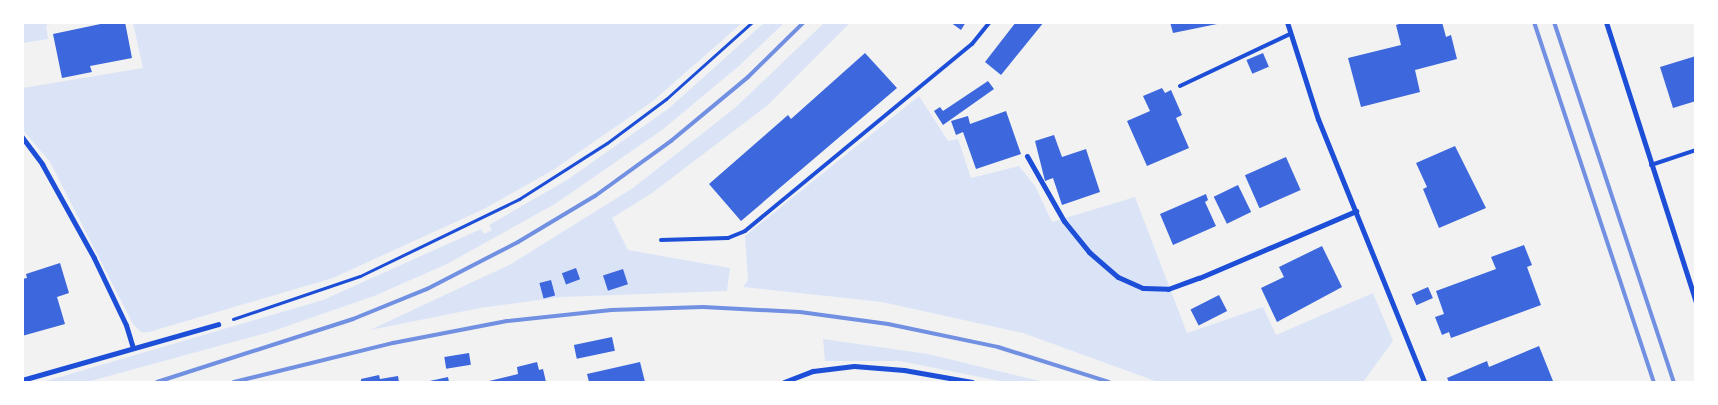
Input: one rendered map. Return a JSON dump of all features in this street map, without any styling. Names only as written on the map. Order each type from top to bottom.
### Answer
[{"type":"street","points":[[1287,22],[1315,112],[1424,382]]},
{"type":"street","points":[[1606,22],[1696,303]]},
{"type":"street","points":[[22,137],[42,164],[94,258],[126,325],[132,348]]},
{"type":"street","points":[[1027,156],[1064,221],[1089,252],[1118,277],[1143,288],[1168,290],[1356,211]]},
{"type":"street","points":[[22,380],[218,324]]},
{"type":"street","points":[[784,382],[813,371],[854,366],[904,370],[972,382]]},
{"type":"lane","points":[[661,240],[728,238],[744,231],[972,44],[990,22]]},
{"type":"lane","points":[[1180,86],[1290,34]]},
{"type":"lane","points":[[1651,165],[1696,150]]},
{"type":"path","points":[[218,324],[320,292],[360,276],[519,199],[607,143],[666,99],[752,22]]},
{"type":"shaded area","points":[[23,22],[57,23],[46,25],[48,39],[23,43]]},
{"type":"shaded area","points":[[133,22],[742,23],[653,101],[553,170],[484,209],[333,278],[149,332],[141,332],[133,324],[50,162],[23,130],[23,88],[143,68]]},
{"type":"shaded area","points":[[764,23],[784,23],[740,65],[662,130],[555,204],[447,264],[374,296],[270,332],[87,382],[43,382],[323,300],[481,229],[484,234],[492,230],[489,225],[567,180],[668,109]]},
{"type":"shaded area","points":[[824,23],[850,23],[768,105],[652,193],[612,218],[628,250],[730,268],[727,291],[561,297],[480,308],[370,330],[511,264],[633,188],[736,107]]},
{"type":"shaded area","points":[[919,96],[948,141],[958,139],[971,178],[1019,166],[1035,186],[1052,222],[1135,197],[1187,333],[1263,307],[1276,335],[1373,293],[1393,341],[1363,382],[1158,382],[1023,333],[882,302],[743,287],[748,280],[745,236]]},
{"type":"shaded area","points":[[823,339],[928,354],[1044,382],[1005,382],[900,361],[825,361]]},
{"type":"building","points":[[110,22],[125,22],[132,58],[90,66],[92,72],[62,78],[53,34]]},
{"type":"building","points":[[950,22],[966,22],[961,30]]},
{"type":"building","points":[[1016,22],[1044,22],[1001,75],[985,62]]},
{"type":"building","points":[[1170,22],[1222,22],[1222,23],[1173,33]]},
{"type":"building","points":[[1405,22],[1442,22],[1446,37],[1451,35],[1457,59],[1415,70],[1420,92],[1361,107],[1348,58],[1401,45],[1396,25]]},
{"type":"building","points":[[865,53],[897,88],[741,221],[709,184],[788,115],[791,119]]},
{"type":"building","points":[[1263,53],[1269,67],[1252,74],[1246,60]]},
{"type":"building","points":[[1696,56],[1696,101],[1673,108],[1660,67]]},
{"type":"building","points":[[988,81],[994,89],[943,125],[934,111],[940,107],[943,111]]},
{"type":"building","points":[[1162,88],[1165,93],[1171,90],[1182,115],[1176,118],[1189,148],[1147,166],[1127,121],[1150,111],[1143,96]]},
{"type":"building","points":[[1006,111],[1021,154],[976,169],[963,132],[956,135],[951,121],[968,116],[970,124]]},
{"type":"building","points":[[1054,135],[1062,157],[1086,149],[1100,192],[1062,205],[1053,178],[1045,181],[1035,141]]},
{"type":"building","points":[[1455,146],[1486,208],[1439,228],[1423,189],[1427,187],[1416,163]]},
{"type":"building","points":[[1286,157],[1301,190],[1260,208],[1245,175]]},
{"type":"building","points":[[1238,185],[1251,212],[1227,224],[1214,197]]},
{"type":"building","points":[[1206,194],[1208,200],[1205,202],[1216,226],[1173,245],[1160,214]]},
{"type":"building","points":[[1524,245],[1532,265],[1527,267],[1541,305],[1451,338],[1449,332],[1442,335],[1435,317],[1444,314],[1436,291],[1496,269],[1491,257]]},
{"type":"building","points":[[1322,246],[1342,287],[1277,322],[1261,288],[1284,277],[1279,267]]},
{"type":"building","points":[[60,263],[69,293],[57,297],[65,324],[22,336],[22,279],[27,278],[26,274]]},
{"type":"building","points":[[576,268],[580,279],[566,284],[562,273]]},
{"type":"building","points":[[623,269],[628,284],[608,291],[603,275]]},
{"type":"building","points":[[551,280],[555,295],[544,299],[539,283]]},
{"type":"building","points":[[1428,287],[1433,298],[1416,305],[1412,294]]},
{"type":"building","points":[[1219,295],[1227,311],[1199,326],[1190,310]]},
{"type":"building","points":[[612,337],[615,351],[577,359],[574,345]]},
{"type":"building","points":[[1539,346],[1553,381],[1449,382],[1447,378],[1487,361],[1489,367]]},
{"type":"building","points":[[469,353],[471,365],[446,369],[444,357]]},
{"type":"building","points":[[537,362],[539,370],[543,369],[546,382],[485,382],[518,374],[517,367]]},
{"type":"building","points":[[640,362],[645,382],[589,382],[587,374]]},
{"type":"building","points":[[379,375],[380,379],[398,376],[399,382],[361,382],[361,379]]},
{"type":"building","points":[[448,377],[449,382],[425,382]]},
{"type":"railway","points":[[157,382],[353,319],[427,289],[518,242],[595,196],[671,141],[748,77],[804,22]]},
{"type":"railway","points":[[1534,22],[1654,382]]},
{"type":"railway","points":[[1554,22],[1674,382]]},
{"type":"railway","points":[[234,382],[393,343],[507,321],[611,310],[703,307],[800,312],[888,324],[998,347],[1109,382]]}]
